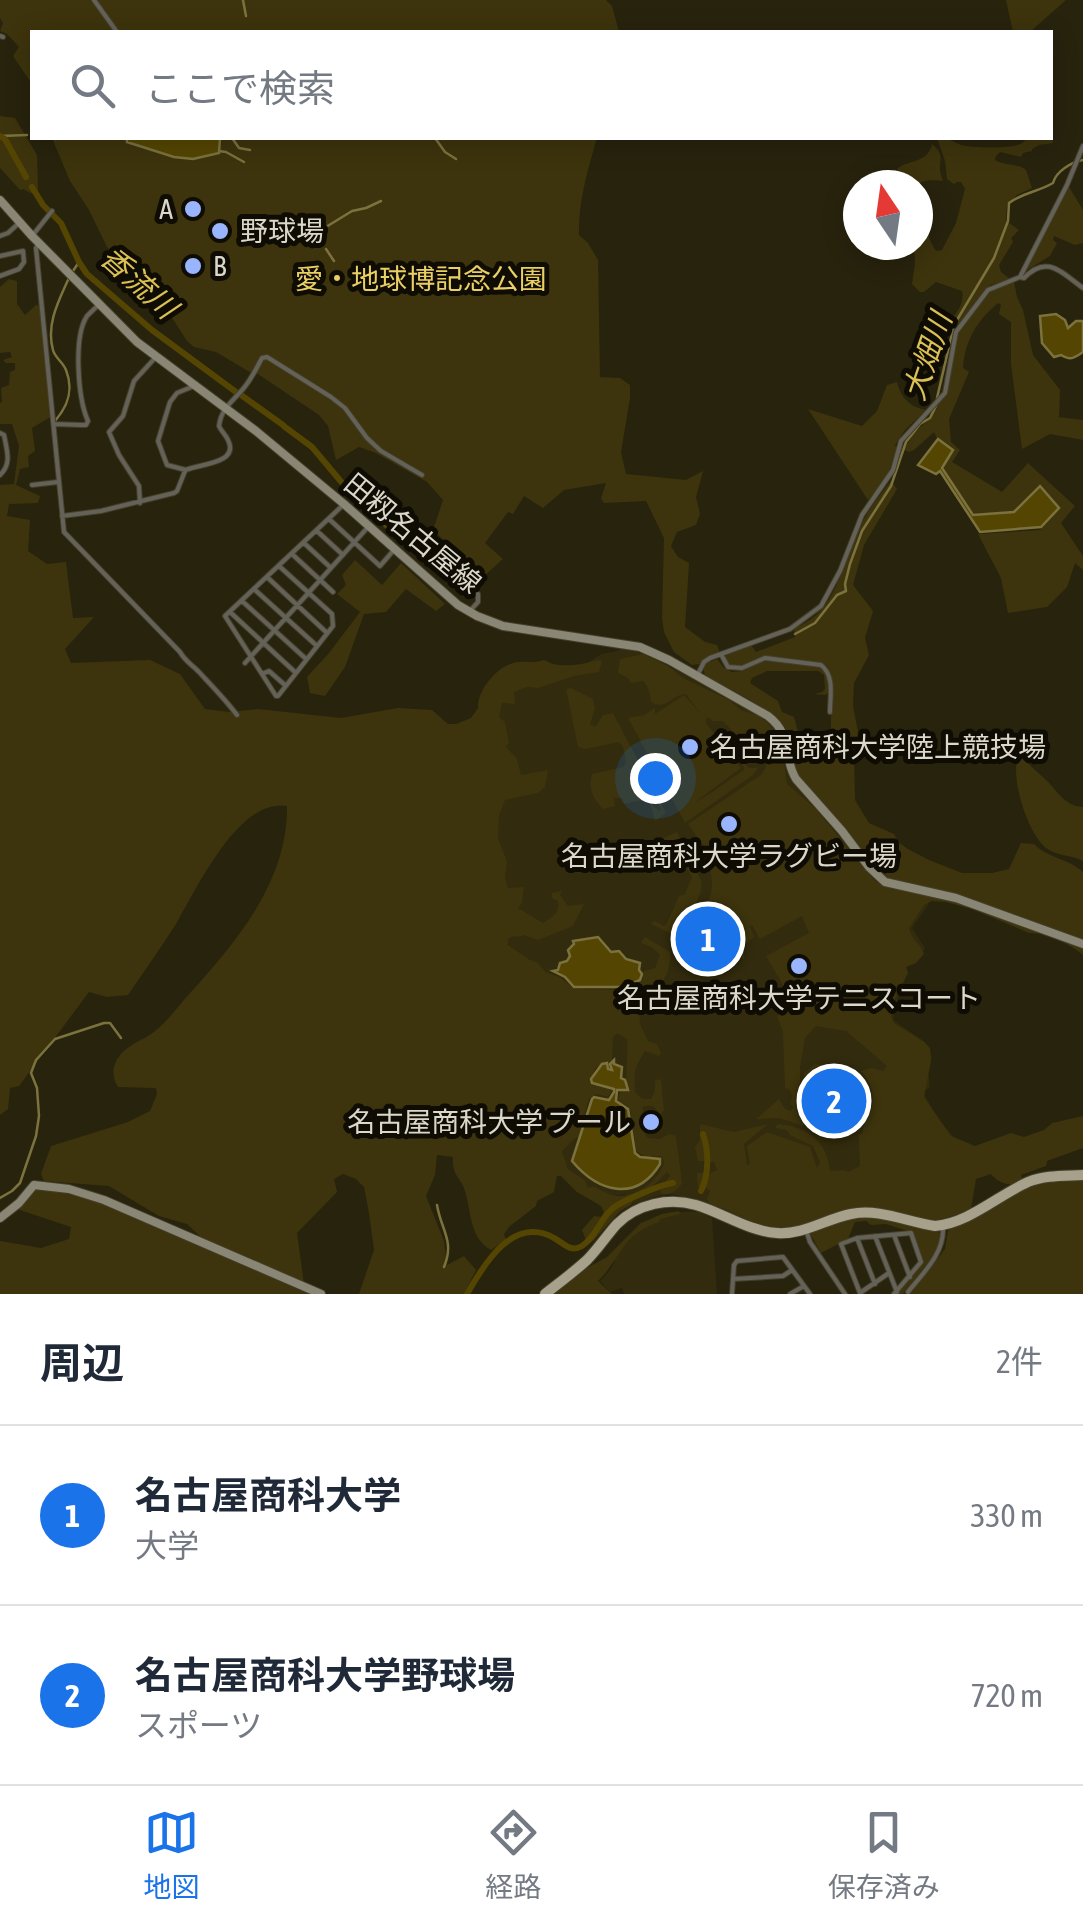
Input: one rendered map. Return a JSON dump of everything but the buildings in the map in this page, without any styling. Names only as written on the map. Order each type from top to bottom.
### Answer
[{"type":"main road","name":"田籾名古屋線","points":[[0,200],[98,305],[155,358],[344,504],[469,612],[502,626],[655,653],[778,725],[796,779],[885,882],[956,898],[1083,944]]},
{"type":"main road","points":[[545,1294],[587,1260],[619,1223],[652,1204],[690,1203],[774,1233],[806,1230],[864,1212],[942,1226],[1035,1180],[1083,1174]]},
{"type":"main road","points":[[0,1218],[34,1185],[68,1188],[321,1294]]},
{"type":"street","points":[[94,0],[116,30]]},
{"type":"street","points":[[1020,277],[1083,146]]},
{"type":"street","points":[[32,236],[50,213]]},
{"type":"street","points":[[0,236],[19,223]]},
{"type":"street","points":[[39,244],[36,248],[64,532],[238,715]]},
{"type":"street","points":[[0,256],[24,251],[24,262],[18,269],[0,276]]},
{"type":"street","points":[[697,676],[706,661],[790,629],[821,606],[862,515],[893,470],[901,441],[945,393],[956,332],[988,290],[1024,278],[1042,265],[1058,270],[1083,288]]},
{"type":"street","points":[[54,424],[86,425],[88,421],[82,406],[78,346],[84,321],[98,305]]},
{"type":"street","points":[[62,516],[101,511],[178,491],[186,470],[220,462],[230,451],[229,441],[219,426],[224,408],[266,356],[331,397],[345,408],[374,445],[422,475]]},
{"type":"street","points":[[140,502],[139,486],[109,432],[123,416],[134,381],[155,358]]},
{"type":"street","points":[[186,470],[167,465],[158,441],[170,402],[177,393],[194,386]]},
{"type":"street","points":[[0,432],[9,458],[0,475]]},
{"type":"street","points":[[0,452],[7,450]]},
{"type":"street","points":[[32,485],[58,482]]},
{"type":"street","points":[[279,566],[332,614],[333,626],[276,696],[225,616],[344,504]]},
{"type":"street","points":[[329,519],[380,566],[394,549]]},
{"type":"street","points":[[244,663],[369,526]]},
{"type":"street","points":[[316,530],[343,556]]},
{"type":"street","points":[[304,542],[332,568]]},
{"type":"street","points":[[292,554],[334,592]]},
{"type":"street","points":[[432,554],[478,594],[478,602],[469,612]]},
{"type":"street","points":[[266,577],[327,633]]},
{"type":"street","points":[[254,589],[317,646]]},
{"type":"street","points":[[242,601],[306,659]]},
{"type":"street","points":[[230,612],[296,673]]},
{"type":"street","points":[[722,654],[726,665],[736,670],[765,658],[821,665],[830,677],[830,712]]},
{"type":"street","points":[[262,674],[269,671],[286,686]]},
{"type":"street","points":[[908,1292],[938,1254],[942,1226]]},
{"type":"street","points":[[806,1230],[844,1294]]},
{"type":"street","points":[[890,1274],[860,1294],[841,1244],[857,1238],[911,1233],[921,1262],[895,1293]]},
{"type":"street","points":[[894,1235],[910,1277]]},
{"type":"street","points":[[875,1236],[895,1293]]},
{"type":"street","points":[[857,1238],[874,1284]]},
{"type":"street","points":[[732,1294],[734,1265],[739,1260],[780,1256],[810,1294]]},
{"type":"street","points":[[733,1279],[783,1276],[793,1270]]},
{"type":"street","points":[[790,1294],[804,1286]]},
{"type":"shaded area","points":[[220,140],[219,153],[193,159],[127,142]]},
{"type":"shaded area","points":[[1056,314],[1068,328],[1083,321],[1083,352],[1075,357],[1054,357],[1042,343],[1040,316]]},
{"type":"shaded area","points":[[938,439],[953,450],[942,468],[973,515],[1014,512],[1040,486],[1059,508],[1041,527],[980,532],[940,471],[936,474],[918,465]]},
{"type":"shaded area","points":[[622,648],[647,654],[768,721],[779,731],[791,778],[883,884],[927,894],[928,905],[912,928],[925,948],[921,956],[908,953],[893,1020],[926,1043],[932,1057],[928,1070],[930,1087],[923,1092],[939,1121],[960,1143],[870,1210],[791,1228],[768,1227],[672,1194],[631,1205],[625,1194],[613,1196],[588,1188],[585,1180],[568,1169],[562,1151],[574,1138],[516,961],[494,913],[494,684],[507,666],[518,662],[586,664],[601,654]]},
{"type":"shaded area","points":[[598,937],[611,952],[619,951],[626,959],[640,963],[640,980],[624,987],[574,987],[553,971],[567,961],[573,941]]},
{"type":"shaded area","points":[[614,1060],[614,1064],[622,1067],[621,1078],[628,1090],[617,1090],[616,1101],[628,1109],[635,1153],[660,1159],[660,1164],[640,1184],[617,1189],[593,1180],[572,1161],[592,1099],[609,1100],[614,1092],[591,1079],[602,1064],[607,1063],[612,1070],[610,1064]]},
{"type":"shaded area","points":[[673,1212],[699,1212],[712,1218],[717,1294],[624,1294],[622,1288],[610,1292],[600,1281],[615,1261],[609,1255],[641,1223]]},
{"type":"green space","points":[[0,0],[606,0],[612,6],[618,30],[30,30],[30,81],[13,56],[19,47],[0,31]]},
{"type":"green space","points":[[1006,0],[1066,0],[1032,30],[1013,30]]},
{"type":"green space","points":[[0,116],[15,118],[37,155],[38,188],[33,194],[20,190],[0,168]]},
{"type":"green space","name":"愛・地球博記念公園","points":[[53,140],[596,140],[582,198],[579,235],[598,260],[600,377],[620,378],[630,385],[621,452],[626,474],[686,480],[703,471],[696,497],[700,514],[696,525],[677,532],[671,546],[678,557],[689,563],[685,627],[705,642],[717,645],[720,653],[692,665],[674,652],[664,632],[664,538],[646,501],[604,503],[601,498],[606,483],[564,490],[543,508],[524,496],[513,514],[508,512],[485,543],[503,559],[483,577],[433,530],[443,500],[427,482],[359,447],[336,460],[328,426],[319,415],[258,374],[187,341],[160,299],[107,247],[70,181]]},
{"type":"green space","points":[[938,140],[965,146],[1016,145],[1026,140],[1053,143],[1039,145],[1021,157],[1000,152],[996,156],[999,162],[1026,170],[1032,188],[1007,205],[1006,221],[1019,230],[999,265],[1010,279],[990,285],[957,328],[952,328],[946,321],[959,309],[962,291],[936,282],[920,292],[912,284],[915,260],[933,260],[933,244],[936,251],[942,250],[956,223],[965,189],[961,182],[954,184],[947,179]]},
{"type":"green space","points":[[932,144],[940,153],[943,181],[933,180],[933,170],[897,170],[923,158]]},
{"type":"green space","points":[[1069,187],[1083,210],[1083,243],[1075,245],[1054,236],[1057,243],[1050,256],[1024,272]]},
{"type":"green space","points":[[9,279],[17,281],[17,304],[25,315],[40,306],[52,416],[32,428],[35,451],[28,456],[29,467],[20,469],[16,485],[40,496],[38,503],[9,504],[7,516],[30,520],[28,551],[47,564],[66,562],[73,618],[94,617],[65,649],[71,663],[150,660],[180,674],[205,709],[258,709],[341,718],[398,708],[432,710],[448,724],[456,724],[471,718],[485,686],[504,667],[544,660],[570,665],[602,661],[599,672],[538,688],[527,687],[514,692],[515,704],[502,703],[499,717],[505,722],[509,743],[506,747],[517,759],[521,775],[548,770],[545,787],[538,793],[505,800],[499,816],[498,839],[507,861],[508,888],[524,887],[518,908],[543,923],[558,909],[552,893],[562,891],[560,895],[568,906],[584,904],[573,926],[538,940],[514,936],[508,939],[508,945],[575,989],[618,990],[642,981],[644,971],[655,968],[660,955],[641,943],[645,937],[670,952],[663,981],[638,999],[640,1024],[648,1041],[657,1044],[661,1053],[659,1056],[645,1051],[636,1070],[635,1092],[642,1099],[651,1099],[655,1081],[661,1080],[664,1110],[661,1114],[653,1106],[643,1106],[642,1127],[647,1138],[676,1136],[682,1183],[676,1190],[665,1194],[660,1191],[670,1175],[667,1172],[648,1191],[634,1197],[631,1205],[587,1243],[582,1230],[594,1216],[601,1217],[604,1212],[557,1176],[554,1192],[537,1201],[510,1226],[504,1234],[506,1240],[491,1250],[474,1230],[453,1157],[437,1155],[435,1175],[426,1196],[444,1241],[447,1265],[464,1256],[476,1270],[464,1294],[359,1294],[374,1250],[364,1187],[343,1174],[334,1179],[337,1192],[297,1233],[304,1284],[201,1237],[187,1224],[159,1216],[109,1186],[44,1181],[41,1174],[51,1146],[128,1122],[150,1111],[156,1088],[118,1087],[114,1065],[125,1050],[164,1023],[242,930],[279,859],[287,806],[269,807],[236,830],[128,995],[107,997],[89,992],[19,1086],[10,1088],[8,1109],[0,1115],[0,485],[14,484],[19,446],[12,424],[0,424],[1,388],[9,385],[15,363],[3,360],[12,357],[10,352],[0,353],[0,287]],"holes":[[[617,1033],[627,1039],[628,1090],[620,1091],[618,1102],[628,1106],[631,1114],[636,1151],[646,1157],[661,1156],[664,1163],[657,1177],[645,1187],[617,1196],[593,1186],[588,1188],[585,1180],[568,1169],[562,1151],[579,1137],[589,1098],[597,1094],[608,1097],[612,1090],[591,1081],[595,1068],[612,1068],[613,1037]]]},
{"type":"green space","points":[[1014,282],[1033,355],[1060,390],[1059,417],[1083,420],[1083,440],[1050,434],[1022,449],[1011,364],[1011,322],[999,314],[998,303],[978,324],[966,349],[963,368],[969,372],[949,419],[951,442],[960,450],[952,462],[1002,492],[1028,463],[1075,506],[1061,523],[1083,556],[1083,570],[1075,563],[1067,587],[1047,607],[1008,613],[1001,578],[978,534],[1040,530],[1060,508],[1039,485],[1014,511],[974,515],[943,468],[953,449],[934,432],[914,450],[904,449],[915,431],[931,418],[947,391],[956,339],[965,321],[994,288]]},
{"type":"green space","points":[[897,382],[907,401],[926,410],[895,445],[886,477],[868,500],[808,409],[862,426],[877,411],[887,385]]},
{"type":"green space","points":[[891,481],[897,489],[864,545],[853,585],[873,611],[865,638],[869,655],[854,683],[858,732],[855,800],[869,823],[894,834],[908,849],[962,873],[1009,869],[1021,843],[1034,844],[1077,867],[1083,872],[1083,942],[885,879],[801,779],[789,736],[778,719],[705,675],[703,668],[717,659],[732,672],[771,660],[819,665],[829,676],[829,692],[825,695],[814,694],[825,689],[824,675],[818,671],[767,671],[750,683],[778,701],[782,712],[794,717],[808,755],[820,762],[831,756],[831,675],[827,666],[765,657],[734,668],[726,662],[725,655],[751,645],[756,652],[795,637],[794,629],[822,609],[836,587],[863,521]]},
{"type":"green space","points":[[355,560],[382,585],[401,563],[445,604],[436,611],[406,589],[386,612],[364,614],[345,667],[325,696],[310,693],[307,677],[360,612],[337,594],[346,585],[342,575]]},
{"type":"green space","points":[[643,654],[769,724],[781,741],[787,784],[815,808],[884,887],[945,898],[1083,947],[1083,955],[1051,937],[1029,933],[972,909],[932,901],[924,905],[909,928],[924,954],[906,967],[908,973],[892,1005],[891,1016],[894,1023],[930,1048],[924,1097],[951,1136],[975,1146],[1011,1133],[1024,1137],[1052,1123],[1083,1116],[1083,1148],[1021,1175],[1023,1182],[1006,1184],[991,1174],[976,1179],[971,1209],[926,1221],[874,1209],[782,1227],[760,1224],[711,1205],[707,1199],[710,1191],[698,1187],[697,1173],[717,1170],[714,1162],[698,1161],[695,1147],[700,1140],[700,1124],[734,1132],[768,1124],[744,1144],[747,1165],[747,1146],[767,1132],[810,1147],[817,1168],[820,1162],[813,1146],[787,1130],[775,1128],[778,1124],[798,1128],[820,1143],[830,1171],[848,1172],[860,1166],[859,1135],[863,1133],[873,1099],[861,1071],[883,1071],[887,1066],[846,1031],[816,1026],[805,1038],[800,1099],[804,1073],[815,1064],[839,1068],[856,1077],[866,1092],[862,1115],[844,1130],[831,1131],[818,1128],[805,1117],[807,1124],[803,1126],[779,1118],[756,1119],[779,1099],[785,1109],[791,1111],[793,1107],[790,1090],[785,1088],[783,1032],[777,1016],[794,1004],[766,956],[809,933],[802,916],[760,939],[752,925],[754,937],[744,945],[744,960],[731,940],[701,925],[712,888],[709,866],[722,866],[688,824],[762,774],[770,758],[765,746],[744,744],[723,721],[707,717],[706,723],[741,768],[695,802],[744,770],[731,746],[749,768],[758,768],[685,823],[628,718],[655,708],[655,714],[684,695],[701,714],[686,694],[656,705],[643,681],[631,683],[618,673],[620,659]]},
{"type":"green space","points":[[566,689],[593,699],[595,708],[590,725],[596,726],[603,715],[613,713],[666,813],[655,821],[650,803],[659,811],[657,800],[624,804],[622,798],[614,798],[615,806],[603,809],[596,801],[591,789],[592,774],[623,767],[623,747],[619,742],[578,747]]},
{"type":"green space","points":[[1024,758],[1065,800],[1083,807],[1083,861],[1050,851],[1033,831],[1017,781],[1017,761]]},
{"type":"green space","points":[[677,832],[702,882],[689,919],[683,928],[670,933],[651,924],[667,923],[692,877],[675,847],[670,847],[659,869],[656,857],[662,839]]},
{"type":"green space","points":[[1083,1177],[1083,1294],[907,1294],[945,1249],[948,1231],[954,1226],[1033,1183]]},
{"type":"green space","points":[[37,1188],[91,1198],[308,1294],[0,1294],[0,1241],[41,1248],[69,1239],[71,1227],[17,1209]]},
{"type":"green space","points":[[679,1211],[680,1214],[646,1227],[624,1247],[598,1281],[612,1294],[553,1294],[607,1257],[641,1223]]},
{"type":"green space","points":[[870,1214],[941,1234],[939,1249],[903,1294],[898,1294],[924,1262],[911,1232],[886,1224],[855,1222],[848,1239],[821,1253],[810,1233],[810,1229]]},
{"type":"waterway","points":[[243,0],[246,16]]},
{"type":"waterway","points":[[0,136],[27,135]]},
{"type":"waterway","name":"香流川","points":[[0,136],[26,177]]},
{"type":"waterway","points":[[233,140],[239,148],[250,150]]},
{"type":"waterway","points":[[436,140],[456,159]]},
{"type":"waterway","points":[[219,151],[244,162]]},
{"type":"waterway","name":"大畑川","points":[[937,398],[954,325],[994,258],[1008,221],[1009,203],[1053,183],[1065,168],[1083,160]]},
{"type":"waterway","name":"香流川","points":[[32,187],[61,223],[87,274],[152,330],[236,392]]},
{"type":"waterway","points":[[310,229],[326,227],[352,211],[381,201]]},
{"type":"waterway","points":[[314,233],[320,239]]},
{"type":"waterway","points":[[326,249],[334,261]]},
{"type":"waterway","points":[[73,271],[79,262]]},
{"type":"waterway","points":[[55,421],[66,404],[69,384],[65,367],[53,350],[51,332],[68,280]]},
{"type":"waterway","name":"香流川","points":[[241,395],[283,425]]},
{"type":"waterway","name":"大畑川","points":[[795,634],[815,623],[837,595],[846,591],[850,564],[862,531],[891,486],[906,442],[930,418],[936,406]]},
{"type":"waterway","name":"香流川","points":[[285,427],[312,447],[354,497],[411,547]]},
{"type":"waterway","points":[[0,1198],[20,1183],[36,1136],[37,1088],[31,1073],[36,1060],[55,1039],[104,1023],[110,1023],[121,1038]]},
{"type":"waterway","points":[[701,1191],[707,1163],[703,1134]]},
{"type":"waterway","points":[[467,1294],[491,1257],[513,1238],[539,1233],[578,1248],[615,1207],[673,1183]]},
{"type":"waterway","points":[[437,1205],[448,1243],[444,1267]]},
{"type":"place","name":"A","points":[[193,209]]},
{"type":"place","name":"野球場","points":[[220,231]]},
{"type":"place","name":"B","points":[[193,266]]},
{"type":"place","name":"名古屋商科大学陸上競技場","points":[[690,747]]},
{"type":"place","name":"名古屋商科大学ラグビー場","points":[[729,824]]},
{"type":"place","name":"名古屋商科大学","points":[[708,939]]},
{"type":"place","name":"名古屋商科大学テニスコート","points":[[799,966]]},
{"type":"place","name":"名古屋商科大学野球場","points":[[834,1101]]},
{"type":"place","name":"名古屋商科大学 プール","points":[[651,1122]]}]
